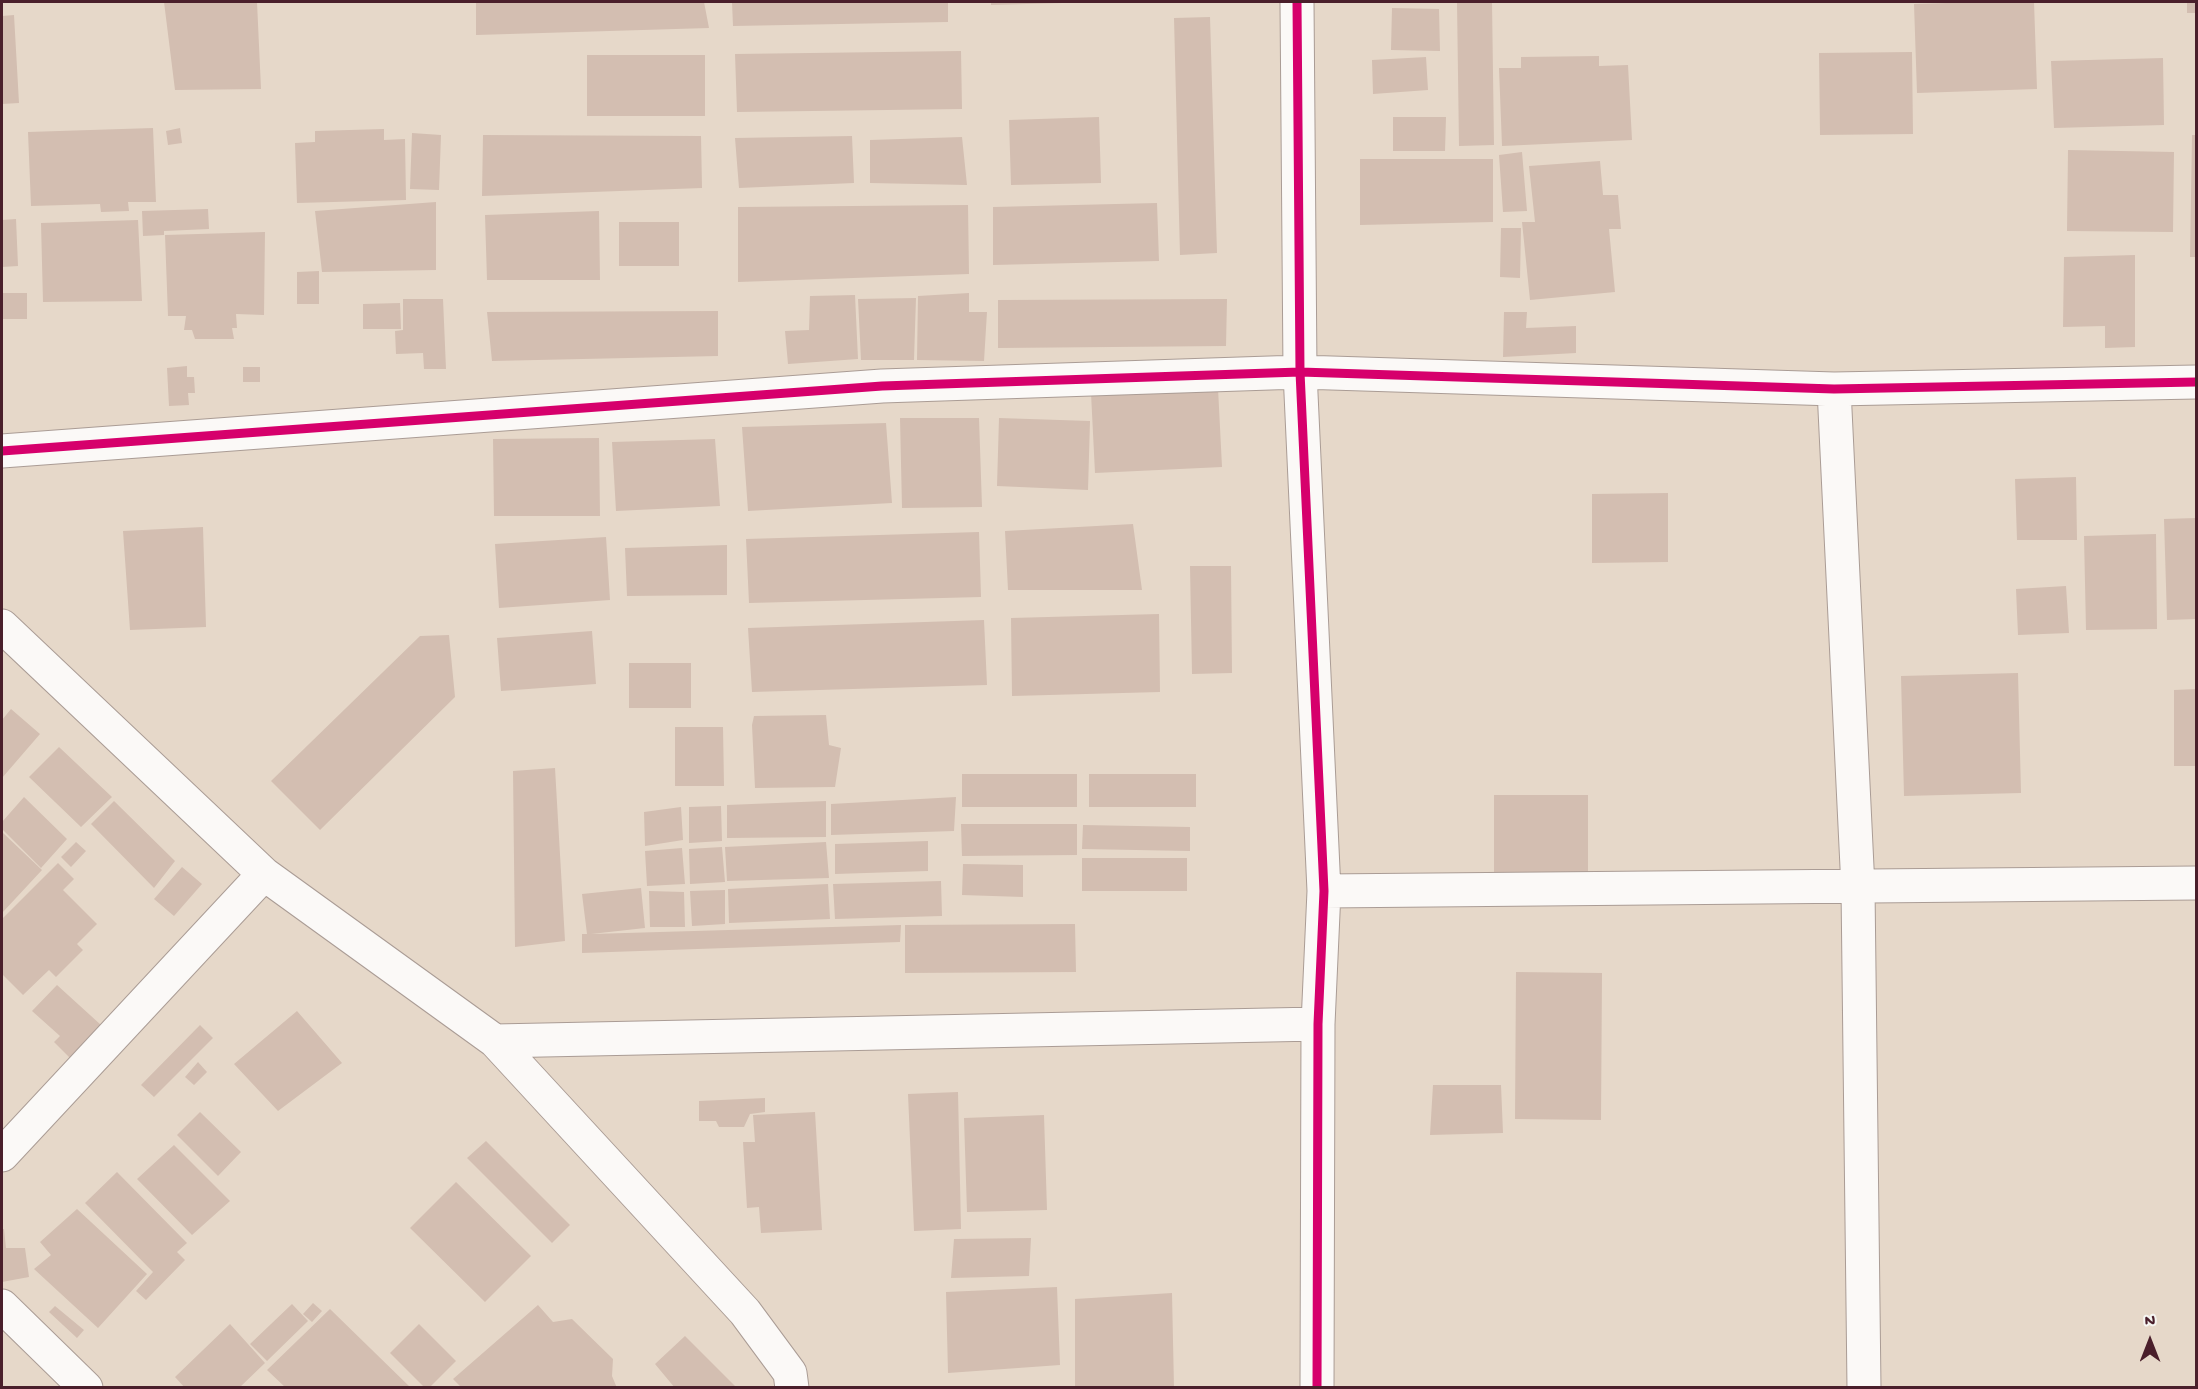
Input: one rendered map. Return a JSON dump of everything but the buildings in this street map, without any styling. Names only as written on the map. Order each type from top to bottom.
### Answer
[{"type":"street","points":[[1297,2],[1300,372],[1324,891],[1318,1024],[1317,1388]]},
{"type":"street","points":[[2,451],[882,386],[1300,372],[1834,389],[2196,382]]},
{"type":"street","points":[[1834,389],[1858,888],[1864,1388]]},
{"type":"street","points":[[2,626],[264,874],[495,1041],[745,1312],[790,1373],[792,1388]]},
{"type":"street","points":[[2,1155],[264,874]]},
{"type":"street","points":[[1324,891],[1858,888],[2196,883]]},
{"type":"street","points":[[495,1041],[1318,1024]]},
{"type":"street","points":[[2,1306],[86,1388]]},
{"type":"cycle path","points":[[1297,2],[1300,372],[1324,891],[1318,1024],[1317,1388]]},
{"type":"cycle path","points":[[2,451],[882,386],[1300,372],[1834,389],[2196,382]]}]
